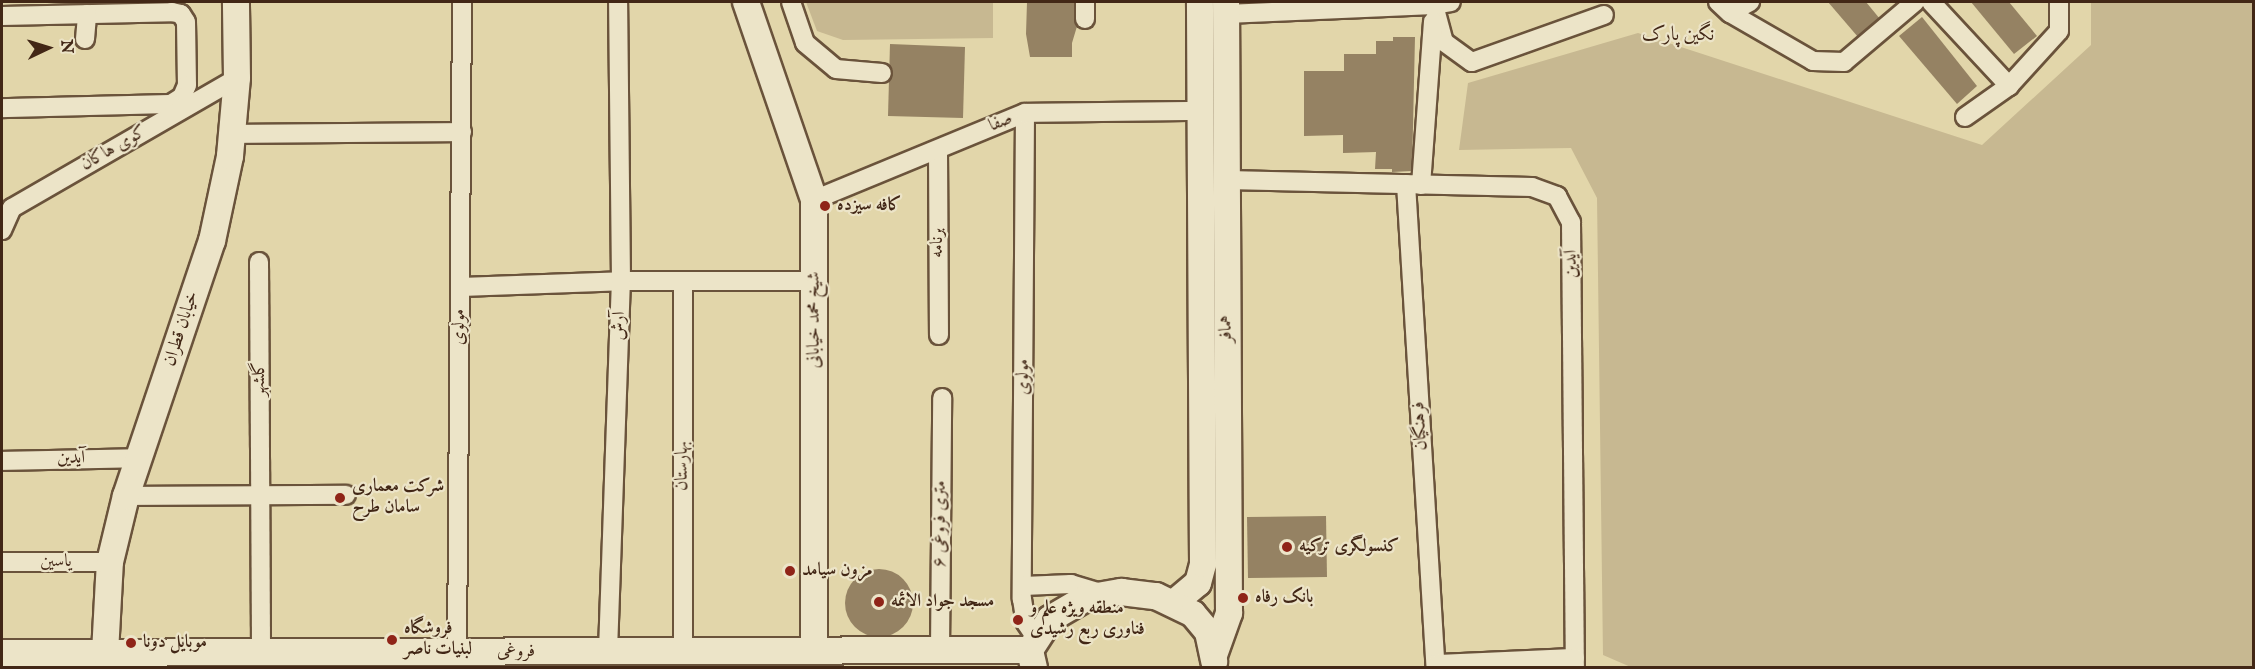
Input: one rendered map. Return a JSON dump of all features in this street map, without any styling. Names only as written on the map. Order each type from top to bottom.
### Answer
[{"type":"main road","name":"خیابان قطران","points":[[105,653],[110,562],[126,496],[212,241],[230,156],[237,78],[236,2]]},
{"type":"main road","name":"شیخ محمد خیابانی","points":[[746,2],[814,200],[814,651]]},
{"type":"main road","name":"همافر","points":[[1174,603],[1198,583],[1203,564],[1200,2]]},
{"type":"main road","name":"همافر","points":[[1214,661],[1229,613],[1226,8]]},
{"type":"main road","points":[[1202,441],[1228,441]]},
{"type":"main road","points":[[1034,652],[1050,619],[1068,607],[1103,594],[1138,592],[1174,603],[1193,614],[1208,632],[1214,661]]},
{"type":"main road","name":"فروغى","points":[[2,653],[939,650],[1034,652]]},
{"type":"street","name":"مولوی","points":[[457,652],[462,2]]},
{"type":"street","name":"آرش","points":[[609,651],[621,281],[618,2]]},
{"type":"street","points":[[791,2],[805,43],[836,69],[882,73]]},
{"type":"street","points":[[1724,7],[1750,2]]},
{"type":"street","points":[[1930,2],[2009,86]]},
{"type":"street","points":[[1965,117],[2009,86],[2059,31],[2059,2]]},
{"type":"street","points":[[1226,8],[1440,3],[1444,42],[1472,62],[1604,15]]},
{"type":"street","name":"فرهنگیان","points":[[1436,666],[1413,184],[1440,3]]},
{"type":"street","points":[[1724,7],[1813,61],[1844,62],[1904,5]]},
{"type":"street","points":[[2,18],[172,12],[181,14],[186,22],[186,85],[182,97],[171,104],[2,108]]},
{"type":"street","points":[[84,39],[87,14]]},
{"type":"street","name":"کوی هاکان","points":[[2,230],[12,208],[237,78]]},
{"type":"street","name":"صفا","points":[[814,200],[1025,113],[1200,111]]},
{"type":"street","name":"مولوی","points":[[1025,113],[1022,613],[1034,652]]},
{"type":"street","points":[[232,134],[462,132]]},
{"type":"street","name":"برنامه","points":[[938,150],[939,335]]},
{"type":"street","name":"آیدین","points":[[1227,180],[1532,187],[1557,195],[1571,222],[1575,663]]},
{"type":"street","name":"گلشهر","points":[[260,262],[261,652]]},
{"type":"street","points":[[461,287],[621,281],[815,281]]},
{"type":"street","name":"بهارستان","points":[[683,281],[684,651]]},
{"type":"street","name":"۶ متری فروغی","points":[[939,650],[942,398]]},
{"type":"street","name":"آیدین","points":[[2,461],[140,458]]},
{"type":"street","points":[[126,496],[346,495]]},
{"type":"street","name":"یاسین","points":[[2,562],[110,562]]},
{"type":"street","points":[[1023,586],[1071,584],[1103,594]]},
{"type":"street","points":[[1436,666],[1575,663]]},
{"type":"shaded area","points":[[806,2],[993,2],[993,38],[843,40],[817,31]]},
{"type":"shaded area","points":[[2091,2],[2253,2],[2253,667],[1633,668],[1603,655],[1597,198],[1571,148],[1459,150],[1468,83],[1638,33],[1982,145],[2091,45]]},
{"type":"building","points":[[1027,2],[1076,2],[1078,23],[1072,43],[1072,57],[1030,57],[1026,34]]},
{"type":"building","points":[[1828,2],[1866,2],[1880,19],[1858,37]]},
{"type":"building","points":[[1971,2],[2009,2],[2037,36],[2014,54]]},
{"type":"building","points":[[1922,17],[1977,86],[1957,104],[1899,36]]},
{"type":"building","points":[[1393,37],[1415,37],[1412,171],[1392,172],[1392,169],[1375,169],[1376,152],[1343,153],[1343,135],[1304,136],[1304,71],[1344,71],[1344,54],[1376,54],[1376,41],[1393,41]]},
{"type":"building","points":[[890,44],[965,47],[963,118],[888,116]]},
{"type":"building","name":"کنسولگری ترکیه","points":[[1326,516],[1327,577],[1248,578],[1247,517]]},
{"type":"building","name":"مسجد جواد الائمه","points":[[879,569],[892,572],[903,579],[910,590],[913,603],[910,616],[903,627],[892,634],[879,637],[866,634],[855,627],[848,616],[845,603],[848,590],[855,579],[866,572]]},
{"type":"place","name":"کافه سیزده","points":[[825,206]]},
{"type":"place","name":"شرکت معماری سامان طرح","points":[[340,498]]},
{"type":"place","name":"کنسولگری ترکیه","points":[[1287,547]]},
{"type":"place","name":"مزون سیامد","points":[[790,571]]},
{"type":"place","name":"بانک رفاه","points":[[1243,598]]},
{"type":"place","name":"مسجد جواد الائمه","points":[[879,602]]},
{"type":"place","name":"منطقه ویژه علم و فناوری ربع رشیدی","points":[[1018,620]]},
{"type":"place","name":"فروشگاه لبنیات ناصر","points":[[392,640]]},
{"type":"place","name":"موبایل دونا","points":[[131,643]]},
{"type":"district","name":"نگین پارک","points":[[1678,34]]}]
